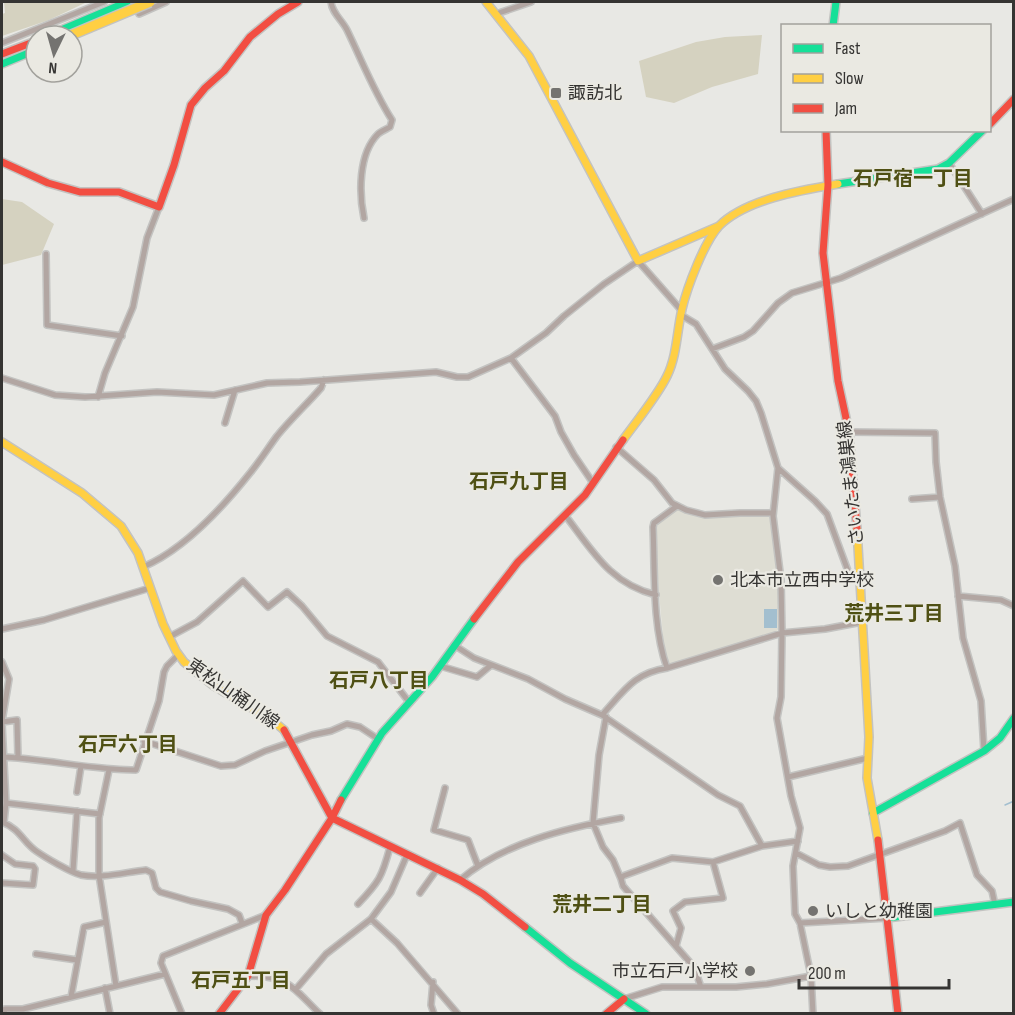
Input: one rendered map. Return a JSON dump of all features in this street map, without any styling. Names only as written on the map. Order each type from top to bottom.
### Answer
[{"type":"main road","points":[[75,24],[127,2]]},
{"type":"main road","points":[[84,30],[150,2]]},
{"type":"main road","points":[[2,162],[48,183],[80,192],[119,192],[159,207],[193,102],[224,71],[250,37],[278,14],[298,2]]},
{"type":"main road","points":[[486,2],[534,64],[638,261],[719,226],[730,217],[774,198],[828,185],[938,169],[950,163],[981,132]]},
{"type":"main road","points":[[833,24],[836,2]]},
{"type":"main road","points":[[2,54],[24,46]]},
{"type":"main road","points":[[2,64],[24,55]]},
{"type":"main road","points":[[991,123],[1014,99]]},
{"type":"main road","name":"さいたま鴻巣線","points":[[826,132],[828,185],[823,253],[838,381],[849,432],[860,576],[867,778],[881,855],[898,1014]]},
{"type":"main road","points":[[219,1014],[248,976],[266,915],[332,819],[378,739],[440,666],[518,562],[574,507],[667,376],[674,356],[681,313],[688,288],[719,226]]},
{"type":"main road","name":"東松山桶川線","points":[[2,442],[64,481],[105,511],[132,540],[178,655],[200,676],[283,728],[332,819]]},
{"type":"main road","points":[[873,813],[984,751],[1000,738],[1014,718]]},
{"type":"main road","points":[[332,819],[438,868],[483,894],[570,963],[646,1014]]},
{"type":"main road","points":[[887,918],[1014,902]]},
{"type":"main road","points":[[606,1014],[624,999]]},
{"type":"street","points":[[2,43],[104,2]]},
{"type":"street","points":[[135,2],[139,14],[166,2]]},
{"type":"street","points":[[332,2],[332,8],[346,27],[377,97],[392,120],[390,127],[378,135],[371,146],[363,168],[360,179],[364,218]]},
{"type":"street","points":[[496,14],[531,2]]},
{"type":"street","points":[[950,163],[982,214]]},
{"type":"street","points":[[712,349],[744,337],[785,297],[841,278],[1014,199]]},
{"type":"street","points":[[98,397],[105,373],[133,307],[147,238],[159,207]]},
{"type":"street","points":[[46,254],[47,325],[122,336]]},
{"type":"street","points":[[2,378],[55,395],[98,397],[157,392],[214,395],[267,383],[436,372],[468,377],[511,358],[546,333],[604,284],[638,261],[681,313],[696,324],[725,369],[756,401],[778,468],[773,513],[781,580],[781,698],[777,718],[800,828],[794,866],[795,914],[800,923],[811,976],[813,1014]]},
{"type":"street","points":[[511,358],[555,416],[573,455],[593,483]]},
{"type":"street","points":[[143,567],[153,563],[184,540],[216,512],[251,473],[278,435],[321,388],[324,380]]},
{"type":"street","points":[[225,423],[235,390]]},
{"type":"street","points":[[849,432],[936,433],[939,497],[955,566],[963,638],[981,701],[984,751]]},
{"type":"street","points":[[616,447],[654,480],[677,506],[705,515],[773,513]]},
{"type":"street","points":[[778,468],[827,514],[848,572],[850,575],[860,576]]},
{"type":"street","points":[[912,499],[939,497]]},
{"type":"street","points":[[668,668],[663,655],[656,595],[653,527],[654,523],[677,506]]},
{"type":"street","points":[[566,515],[610,572],[643,592],[656,595]]},
{"type":"street","points":[[169,637],[197,622],[243,581],[268,608],[286,592],[302,606],[327,636],[378,662],[409,702]]},
{"type":"street","points":[[2,628],[44,620],[150,588]]},
{"type":"street","points":[[958,596],[1001,600],[1014,606]]},
{"type":"street","points":[[701,987],[694,967],[623,886],[613,860],[603,847],[593,823],[604,716],[636,678],[653,670],[668,668],[782,633],[825,629],[862,622]]},
{"type":"street","points":[[454,645],[490,666],[528,678],[565,699],[604,716],[718,795],[740,806],[762,846]]},
{"type":"street","points":[[3,757],[18,757],[109,770],[136,770],[159,701],[164,672],[178,655]]},
{"type":"street","points":[[2,662],[3,670],[9,679],[2,723],[6,803],[3,822],[21,834],[34,850],[73,872],[82,875],[99,875],[146,870],[152,873],[156,888],[160,892],[228,909],[238,915],[242,923]]},
{"type":"street","points":[[440,666],[477,677],[490,666]]},
{"type":"street","points":[[2,723],[17,720],[18,757]]},
{"type":"street","points":[[144,741],[221,766],[235,765],[266,750],[347,724],[360,727],[378,739]]},
{"type":"street","points":[[788,777],[868,758]]},
{"type":"street","points":[[77,792],[81,766]]},
{"type":"street","points":[[109,770],[100,814],[99,875],[116,986]]},
{"type":"street","points":[[446,788],[434,830],[468,840],[478,866]]},
{"type":"street","points":[[6,803],[100,814]]},
{"type":"street","points":[[73,872],[77,811]]},
{"type":"street","points":[[460,880],[488,859],[533,840],[577,826],[621,818]]},
{"type":"street","points":[[796,853],[819,865],[848,866],[945,831],[960,823],[977,875],[993,891],[995,905]]},
{"type":"street","points":[[621,879],[623,876],[672,858],[713,862],[762,846],[798,841]]},
{"type":"street","points":[[358,904],[375,886],[384,872],[390,847]]},
{"type":"street","points":[[2,855],[15,864],[33,866],[35,869],[33,885],[2,883]]},
{"type":"street","points":[[296,989],[326,954],[371,919],[391,892],[407,855]]},
{"type":"street","points":[[676,946],[681,928],[673,911],[685,902],[723,898],[713,862]]},
{"type":"street","points":[[420,893],[438,868]]},
{"type":"street","points":[[182,1014],[161,963],[163,956],[266,915]]},
{"type":"street","points":[[800,923],[887,918]]},
{"type":"street","points":[[371,919],[433,982],[458,1014]]},
{"type":"street","points":[[71,997],[84,927],[106,922]]},
{"type":"street","points":[[36,954],[77,960]]},
{"type":"street","points":[[4,1014],[5,1009],[23,1009],[165,974]]},
{"type":"street","points":[[248,976],[272,976],[296,989],[320,1014]]},
{"type":"street","points":[[624,999],[662,987],[766,984],[811,976]]},
{"type":"street","points":[[432,1013],[433,982]]},
{"type":"street","points":[[105,988],[110,1014]]},
{"type":"shaded area","points":[[4,2],[87,2],[49,20],[37,24],[24,24],[24,29],[2,36],[2,14],[5,13]]},
{"type":"shaded area","points":[[762,35],[758,74],[712,87],[674,103],[646,97],[639,61],[696,42],[725,37]]},
{"type":"shaded area","points":[[2,199],[22,202],[54,224],[41,255],[2,265]]},
{"type":"shaded area","name":"北本市立西中学校","points":[[677,509],[707,517],[769,516],[778,568],[780,628],[777,631],[672,664],[668,663],[664,647],[655,525]]},
{"type":"water","points":[[764,609],[777,609],[777,628],[764,628]]},
{"type":"waterway","points":[[1005,805],[1014,801]]},
{"type":"traffic: fast","points":[[75,24],[127,2]]},
{"type":"traffic: fast","points":[[833,24],[836,2]]},
{"type":"traffic: fast","points":[[2,64],[24,55]]},
{"type":"traffic: fast","points":[[838,184],[938,169],[949,163],[981,132]]},
{"type":"traffic: fast","points":[[341,800],[382,733],[432,677],[474,619]]},
{"type":"traffic: fast","points":[[873,813],[984,751],[1000,738],[1014,718]]},
{"type":"traffic: fast","points":[[887,918],[1014,902]]},
{"type":"traffic: fast","points":[[525,927],[570,963],[646,1014]]},
{"type":"traffic: slow","points":[[84,30],[150,2]]},
{"type":"traffic: slow","points":[[486,2],[529,56],[638,261],[719,226]]},
{"type":"traffic: slow","points":[[623,440],[653,400],[667,376],[673,360],[688,289],[713,233],[730,217],[759,202],[838,184]]},
{"type":"traffic: slow","points":[[2,442],[82,493],[121,526],[138,553],[163,624],[184,662],[214,686],[272,720],[284,730]]},
{"type":"traffic: slow","points":[[857,529],[869,737],[867,778],[878,840]]},
{"type":"traffic: jam","points":[[2,162],[48,183],[80,192],[119,192],[159,207],[191,105],[224,71],[250,37],[278,14],[298,2]]},
{"type":"traffic: jam","points":[[2,54],[24,46]]},
{"type":"traffic: jam","points":[[991,123],[1014,99]]},
{"type":"traffic: jam","points":[[826,132],[828,185],[823,253],[838,381],[849,432],[857,529]]},
{"type":"traffic: jam","points":[[474,619],[518,562],[585,495],[623,440]]},
{"type":"traffic: jam","points":[[284,730],[332,818],[460,880],[483,894],[525,927]]},
{"type":"traffic: jam","points":[[219,1014],[248,976],[266,915],[332,818],[341,800]]},
{"type":"traffic: jam","points":[[878,840],[898,1014]]},
{"type":"traffic: jam","points":[[606,1014],[624,999]]},
{"type":"place","name":"諏訪北","points":[[556,93]]},
{"type":"place","name":"北本市立西中学校","points":[[718,580]]},
{"type":"place","name":"いしと幼稚園","points":[[813,911]]},
{"type":"place","name":"市立石戸小学校","points":[[750,971]]},
{"type":"district","name":"石戸宿一丁目","points":[[913,179]]},
{"type":"district","name":"石戸九丁目","points":[[519,482]]},
{"type":"district","name":"荒井三丁目","points":[[894,614]]},
{"type":"district","name":"石戸八丁目","points":[[379,681]]},
{"type":"district","name":"石戸六丁目","points":[[128,745]]},
{"type":"district","name":"荒井二丁目","points":[[602,905]]},
{"type":"district","name":"石戸五丁目","points":[[241,981]]}]
